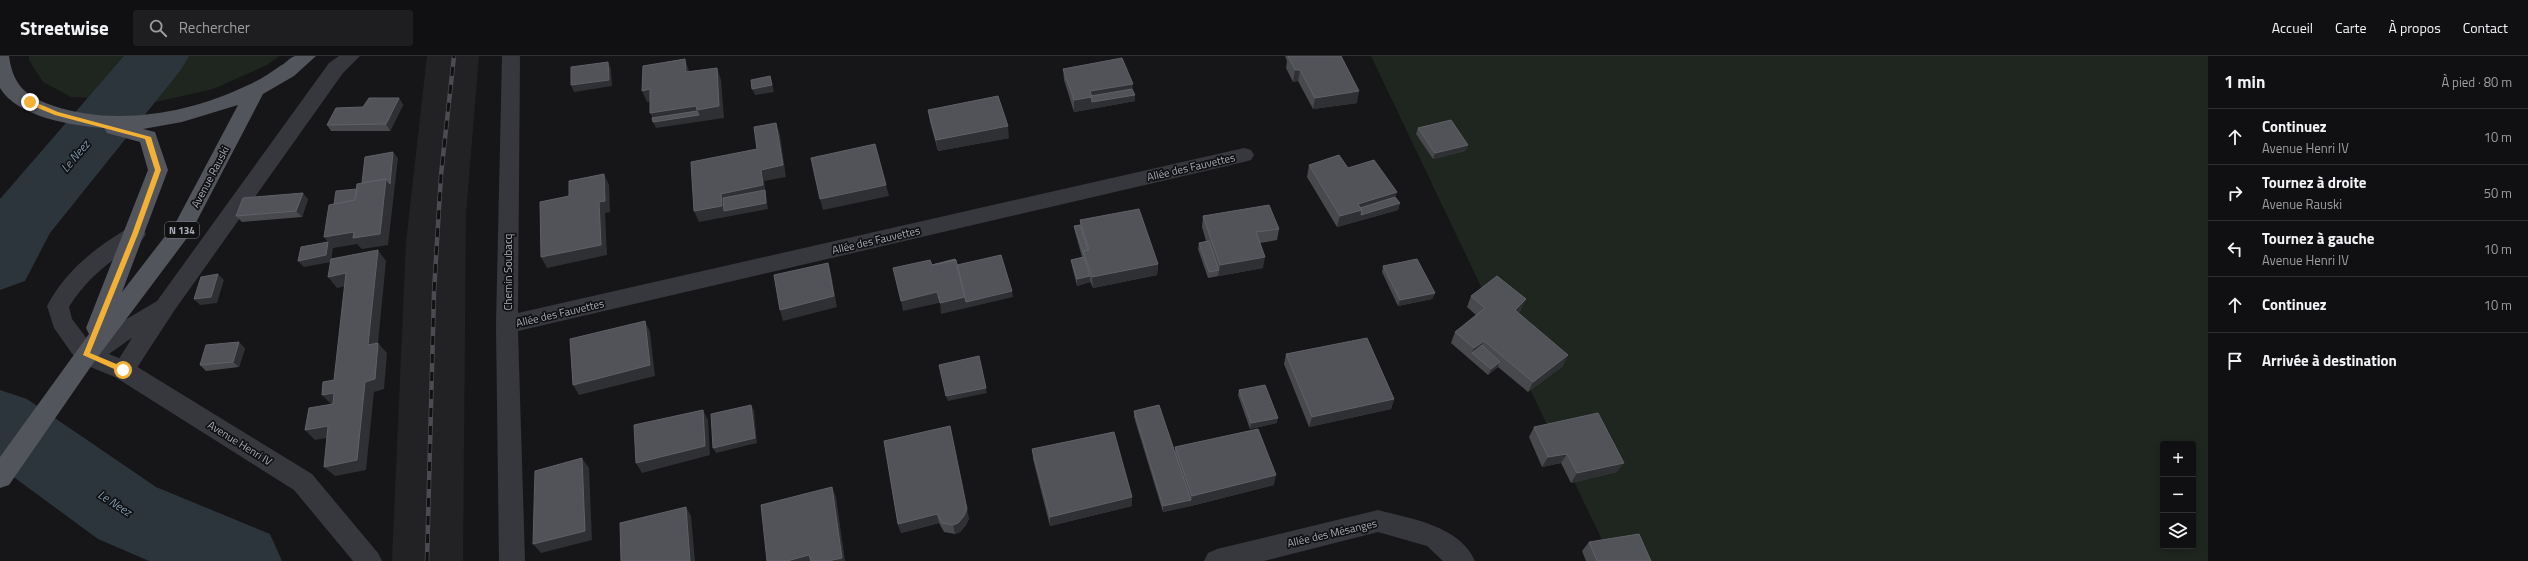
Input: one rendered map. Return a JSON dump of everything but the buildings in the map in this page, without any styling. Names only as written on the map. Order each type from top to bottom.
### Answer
[{"type":"main road","points":[[1,68],[12,90],[30,102],[57,114],[89,121],[158,120],[221,104],[256,90],[292,68],[307,56]]},
{"type":"main road","name":"Avenue Rauski","points":[[0,478],[86,355],[183,228],[256,90]]},
{"type":"main road","name":"Avenue Rauski","points":[[86,355],[135,234],[158,170],[148,137],[89,121]]},
{"type":"street","points":[[123,370],[166,305],[336,68],[350,56]]},
{"type":"street","name":"Chemin Soubacq","points":[[511,56],[507,326],[512,561]]},
{"type":"street","name":"Allée des Fauvettes","points":[[507,326],[1244,155]]},
{"type":"street","points":[[135,234],[90,263],[72,282],[58,306],[62,322],[86,355],[166,305]]},
{"type":"street","name":"Avenue Henri IV","points":[[86,355],[123,370],[303,482],[370,561]]},
{"type":"street","name":"Allée des Mésanges","points":[[1217,561],[1378,520],[1434,536],[1462,561]]},
{"type":"shaded area","points":[[29,56],[279,56],[267,65],[213,89],[156,102],[71,97],[43,82],[29,60]]},
{"type":"shaded area","points":[[427,56],[479,56],[466,214],[463,561],[392,561],[406,242]]},
{"type":"shaded area","points":[[1371,56],[2208,56],[2208,561],[1612,561]]},
{"type":"waterway","name":"Le Neez","points":[[0,262],[25,216],[158,56]]},
{"type":"waterway","name":"Le Neez","points":[[0,423],[127,513],[241,561]]},
{"type":"railway","points":[[427,561],[434,292],[441,175],[454,56]]},
{"type":"route","points":[[30,102],[57,114],[148,137],[158,170],[135,234],[86,355],[123,370]]}]
